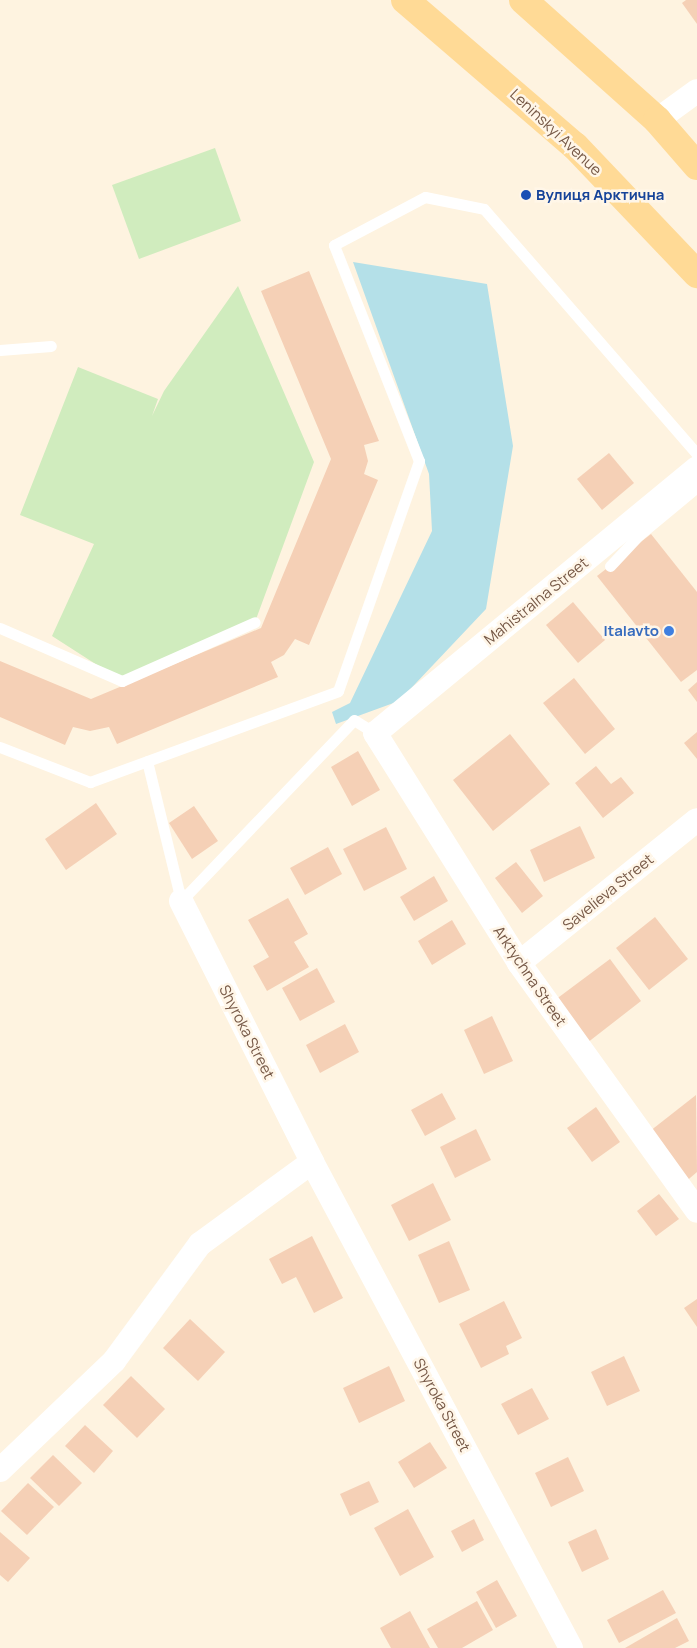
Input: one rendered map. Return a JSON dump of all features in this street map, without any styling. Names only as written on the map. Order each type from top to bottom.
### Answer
[{"type":"main road","name":"Leninskyi Avenue","points":[[405,0],[575,146],[697,274]]},
{"type":"main road","points":[[523,0],[657,120],[697,166]]},
{"type":"street","points":[[657,120],[697,91]]},
{"type":"street","name":"Mahistralna Street","points":[[374,733],[697,468]]},
{"type":"street","name":"Arktychna Street","points":[[374,733],[520,963],[697,1211]]},
{"type":"street","name":"Savelieva Street","points":[[520,963],[697,820]]},
{"type":"street","name":"Shyroka Street","points":[[181,901],[312,1162],[572,1648]]},
{"type":"street","points":[[0,1470],[114,1360],[200,1244],[312,1162]]},
{"type":"lane","points":[[0,747],[90,782],[338,691],[419,460],[334,245],[425,197],[484,209],[697,454]]},
{"type":"lane","points":[[0,350],[51,346]]},
{"type":"lane","points":[[610,566],[639,535],[697,487]]},
{"type":"lane","points":[[0,628],[122,681],[255,622]]},
{"type":"lane","points":[[181,901],[354,720],[374,733]]},
{"type":"lane","points":[[147,761],[181,901]]},
{"type":"green space","points":[[215,148],[241,221],[139,259],[112,185]]},
{"type":"green space","points":[[238,286],[314,462],[255,622],[122,681],[52,636],[94,544],[20,515],[78,367],[158,399],[152,416],[164,391]]},
{"type":"water","points":[[353,262],[487,284],[513,446],[486,609],[399,701],[336,724],[332,712],[350,703],[432,531],[429,474]]},
{"type":"building","points":[[686,0],[697,0],[697,24],[682,3]]},
{"type":"building","points":[[309,271],[379,441],[364,445],[368,461],[364,474],[378,480],[309,645],[295,639],[284,655],[271,662],[278,677],[117,744],[109,727],[90,731],[73,727],[65,745],[0,717],[0,661],[91,699],[261,628],[331,459],[261,291]]},
{"type":"building","points":[[609,453],[634,483],[602,510],[577,479]]},
{"type":"building","name":"Italavto","points":[[651,534],[697,592],[697,670],[681,682],[597,576]]},
{"type":"building","points":[[573,602],[605,640],[578,663],[546,625]]},
{"type":"building","points":[[574,678],[615,729],[585,754],[543,703]]},
{"type":"building","points":[[697,682],[697,702],[688,690]]},
{"type":"building","points":[[697,732],[697,759],[684,743]]},
{"type":"building","points":[[510,734],[550,784],[493,831],[453,780]]},
{"type":"building","points":[[358,751],[380,790],[352,806],[331,767]]},
{"type":"building","points":[[596,766],[611,784],[621,777],[634,793],[603,818],[575,783]]},
{"type":"building","points":[[96,803],[117,834],[66,870],[45,839]]},
{"type":"building","points":[[194,806],[218,841],[192,859],[169,823]]},
{"type":"building","points":[[580,826],[595,858],[544,882],[530,850]]},
{"type":"building","points":[[386,827],[407,869],[364,891],[343,849]]},
{"type":"building","points":[[328,847],[342,874],[305,895],[290,868]]},
{"type":"building","points":[[516,862],[543,896],[522,913],[495,878]]},
{"type":"building","points":[[434,876],[448,901],[414,921],[400,897]]},
{"type":"building","points":[[288,898],[308,934],[294,942],[309,967],[267,991],[253,966],[269,957],[248,920]]},
{"type":"building","points":[[655,917],[688,959],[649,990],[616,948]]},
{"type":"building","points":[[452,920],[466,944],[432,965],[418,941]]},
{"type":"building","points":[[610,959],[641,1001],[587,1043],[555,1000]]},
{"type":"building","points":[[317,968],[335,1002],[300,1021],[282,988]]},
{"type":"building","points":[[492,1016],[513,1061],[484,1074],[464,1030]]},
{"type":"building","points":[[345,1024],[359,1052],[320,1073],[306,1045]]},
{"type":"building","points":[[442,1093],[456,1119],[425,1136],[411,1110]]},
{"type":"building","points":[[696,1095],[697,1172],[683,1184],[645,1135]]},
{"type":"building","points":[[596,1107],[620,1142],[592,1162],[567,1128]]},
{"type":"building","points":[[476,1129],[491,1160],[455,1178],[440,1147]]},
{"type":"building","points":[[433,1183],[451,1220],[409,1241],[391,1205]]},
{"type":"building","points":[[659,1194],[679,1219],[656,1236],[637,1211]]},
{"type":"building","points":[[312,1236],[343,1298],[314,1313],[296,1277],[282,1284],[269,1259]]},
{"type":"building","points":[[449,1241],[470,1290],[439,1303],[418,1255]]},
{"type":"building","points":[[697,1299],[697,1327],[684,1308]]},
{"type":"building","points":[[504,1301],[522,1338],[506,1346],[509,1354],[481,1368],[459,1324]]},
{"type":"building","points":[[190,1319],[225,1352],[198,1381],[163,1348]]},
{"type":"building","points":[[624,1356],[640,1391],[607,1406],[591,1372]]},
{"type":"building","points":[[389,1366],[405,1401],[359,1423],[343,1388]]},
{"type":"building","points":[[131,1376],[165,1409],[137,1438],[103,1405]]},
{"type":"building","points":[[532,1388],[549,1419],[518,1435],[501,1404]]},
{"type":"building","points":[[85,1425],[113,1451],[94,1473],[65,1446]]},
{"type":"building","points":[[430,1442],[447,1468],[414,1488],[398,1462]]},
{"type":"building","points":[[53,1455],[82,1483],[59,1506],[30,1478]]},
{"type":"building","points":[[568,1457],[584,1491],[551,1507],[535,1473]]},
{"type":"building","points":[[369,1481],[379,1502],[350,1516],[340,1494]]},
{"type":"building","points":[[28,1483],[54,1507],[27,1535],[1,1511]]},
{"type":"building","points":[[408,1509],[434,1557],[400,1576],[374,1528]]},
{"type":"building","points":[[474,1519],[484,1540],[462,1552],[451,1531]]},
{"type":"building","points":[[596,1529],[609,1559],[582,1572],[568,1542]]},
{"type":"building","points":[[0,1532],[30,1558],[8,1582],[0,1575]]},
{"type":"building","points":[[497,1580],[517,1616],[496,1628],[476,1592]]},
{"type":"building","points":[[663,1590],[676,1613],[619,1643],[607,1620]]},
{"type":"building","points":[[477,1601],[493,1630],[462,1648],[438,1648],[427,1629]]},
{"type":"building","points":[[410,1611],[430,1648],[391,1648],[380,1628]]},
{"type":"building","points":[[677,1618],[689,1641],[675,1648],[625,1648]]},
{"type":"place","name":"Вулиця Арктична","points":[[526,195]]},
{"type":"place","name":"Italavto","points":[[669,631]]}]
